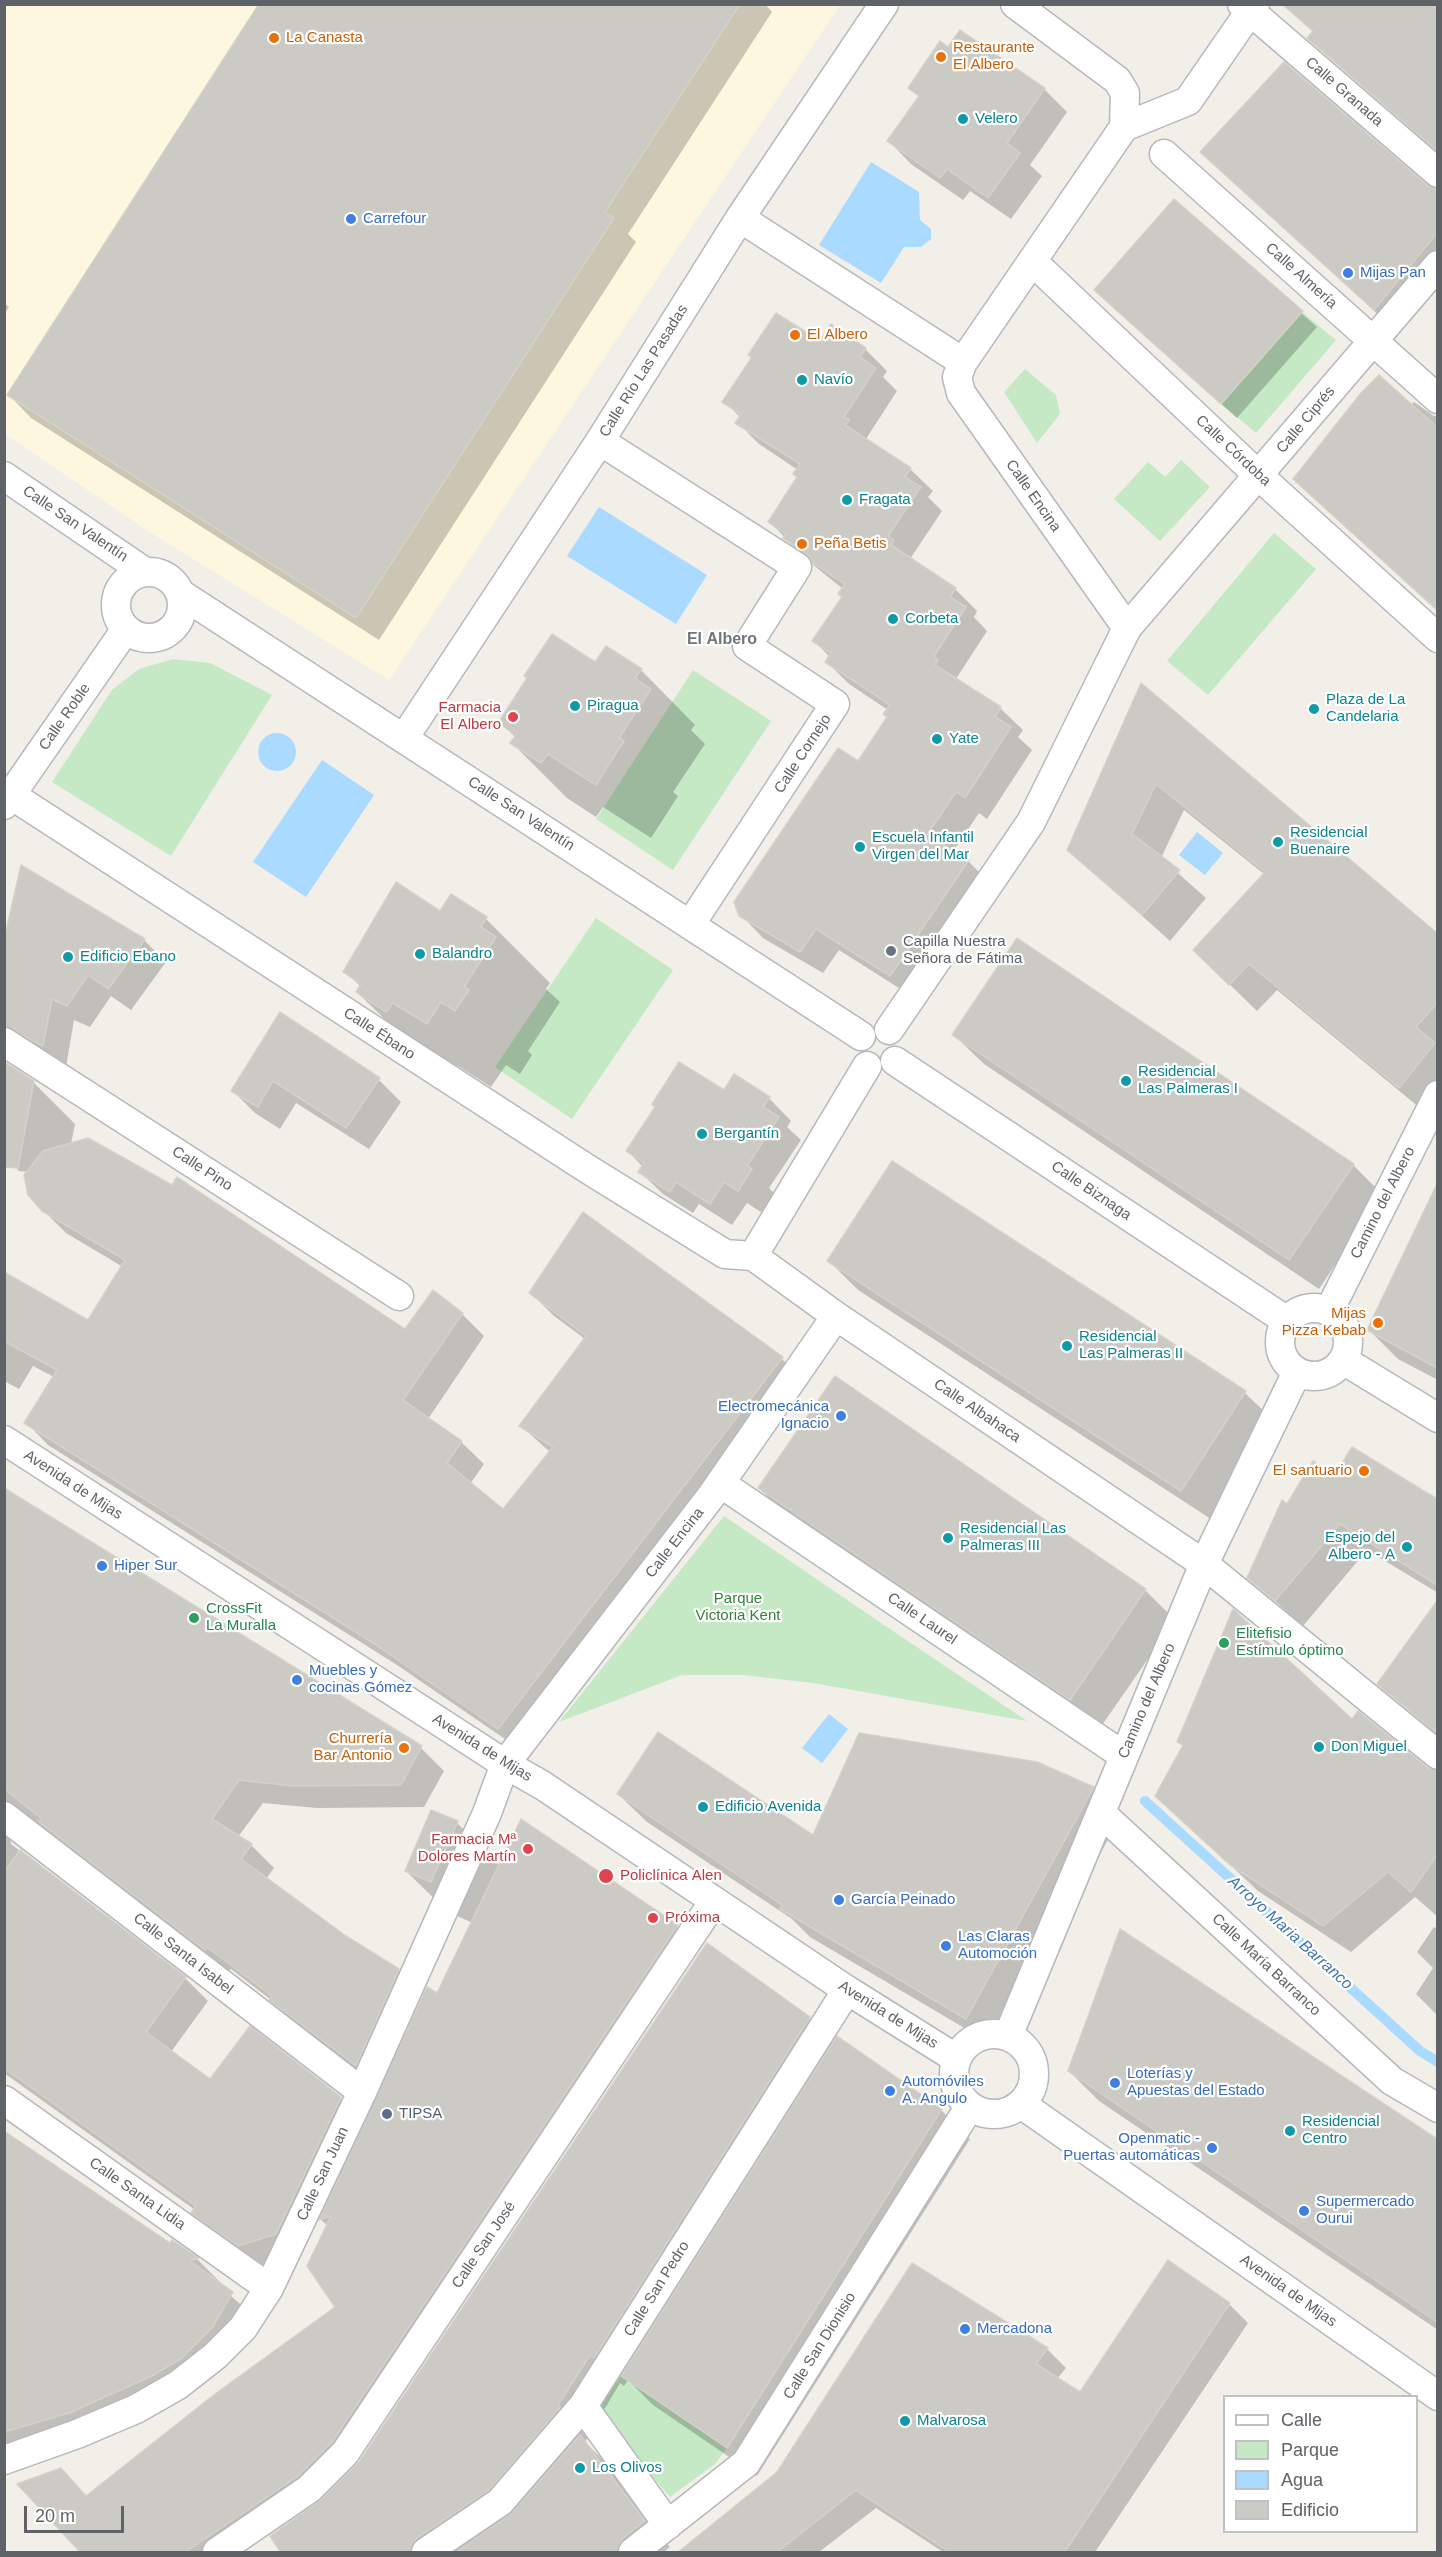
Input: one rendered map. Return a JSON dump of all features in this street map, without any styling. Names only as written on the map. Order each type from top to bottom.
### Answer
[{"type":"street","name":"Calle Río Las Pasadas","points":[[404,738],[600,441],[740,218],[884,4]]},
{"type":"street","points":[[1015,4],[1117,80],[1125,93],[1124,127],[1188,101],[1249,6]]},
{"type":"street","name":"Calle Granada","points":[[1249,6],[1437,173]]},
{"type":"street","name":"Calle Encina","points":[[1124,127],[963,362],[957,377],[961,393],[1127,628]]},
{"type":"street","name":"Calle Almería","points":[[1164,154],[1437,399]]},
{"type":"street","points":[[740,218],[963,362]]},
{"type":"street","name":"Calle Córdoba","points":[[1032,261],[1259,476],[1437,638]]},
{"type":"street","name":"Calle Ciprés","points":[[1127,628],[1437,266]]},
{"type":"street","name":"Calle Cornejo","points":[[600,441],[797,567],[747,646],[835,704],[690,925]]},
{"type":"street","name":"Calle San Valentín","points":[[4,476],[145,572]]},
{"type":"street","points":[[145,572],[162,574],[169,578],[181,594],[182,611],[171,630],[151,638],[141,637],[126,629],[117,617],[116,596],[129,578],[145,572]]},
{"type":"street","name":"Calle San Valentín","points":[[181,594],[861,1036]]},
{"type":"street","points":[[889,1030],[1031,822],[1127,628]]},
{"type":"street","name":"Calle Roble","points":[[8,800],[126,629]]},
{"type":"street","name":"Calle Ébano","points":[[8,800],[725,1254],[753,1256]]},
{"type":"street","points":[[877,1027],[889,1030],[899,1048],[895,1061],[885,1068],[867,1066],[861,1062],[856,1049],[861,1036],[877,1027]]},
{"type":"street","name":"Calle Pino","points":[[4,1042],[399,1296]]},
{"type":"street","name":"Calle Biznaga","points":[[895,1061],[1287,1321]]},
{"type":"street","points":[[753,1256],[867,1066]]},
{"type":"street","name":"Camino del Albero","points":[[1329,1311],[1437,1095]]},
{"type":"street","name":"Calle Albahaca","points":[[753,1256],[836,1316],[1204,1564],[1437,1755]]},
{"type":"street","points":[[1312,1308],[1329,1311],[1342,1321],[1347,1331],[1348,1344],[1343,1360],[1330,1373],[1319,1376],[1297,1372],[1287,1364],[1279,1344],[1280,1334],[1287,1321],[1300,1310],[1312,1308]]},
{"type":"street","name":"Calle Encina","points":[[505,1764],[720,1483],[836,1316]]},
{"type":"street","points":[[1343,1360],[1437,1418]]},
{"type":"street","name":"Camino del Albero","points":[[1008,2036],[1204,1564],[1297,1372]]},
{"type":"street","name":"Avenida de Mijas","points":[[4,1440],[505,1764],[542,1785],[847,1990],[957,2059]]},
{"type":"street","name":"Calle Laurel","points":[[720,1483],[1124,1756]]},
{"type":"street","name":"Calle San Juan","points":[[4,2460],[77,2434],[136,2409],[178,2385],[215,2356],[243,2328],[269,2288],[362,2092],[487,1813],[505,1764]]},
{"type":"street","name":"Calle María Barranco","points":[[1102,1814],[1392,2081],[1437,2108]]},
{"type":"street","name":"Calle Santa Isabel","points":[[4,1816],[362,2092]]},
{"type":"street","name":"Calle San José","points":[[217,2553],[309,2489],[345,2453],[714,1901]]},
{"type":"street","name":"Calle San Pedro","points":[[426,2553],[500,2502],[583,2406],[847,1990]]},
{"type":"street","points":[[988,2034],[1008,2036],[1021,2043],[1034,2064],[1033,2087],[1021,2104],[1004,2113],[991,2114],[969,2106],[958,2092],[954,2080],[957,2059],[966,2044],[977,2038],[988,2034]]},
{"type":"street","name":"Calle Santa Lidia","points":[[4,2100],[269,2288]]},
{"type":"street","name":"Avenida de Mijas","points":[[1021,2104],[1437,2396]]},
{"type":"street","name":"Calle San Dionisio","points":[[633,2553],[746,2463],[969,2106]]},
{"type":"street","points":[[583,2406],[668,2525]]},
{"type":"shaded area","name":"Carrefour","points":[[4,5],[840,5],[389,680],[148,531],[5,434]]},
{"type":"green space","points":[[1302,312],[1336,340],[1256,433],[1221,404]]},
{"type":"green space","points":[[1025,369],[1056,395],[1060,414],[1037,443],[1004,392]]},
{"type":"green space","points":[[1181,460],[1210,487],[1160,541],[1114,499],[1148,462],[1165,477]]},
{"type":"green space","points":[[1274,533],[1316,569],[1208,695],[1167,661]]},
{"type":"green space","points":[[173,659],[210,663],[272,695],[171,856],[52,782],[112,690],[139,669]]},
{"type":"green space","points":[[693,670],[771,721],[673,870],[596,819]]},
{"type":"green space","points":[[596,918],[673,970],[572,1119],[495,1067]]},
{"type":"green space","name":"Parque Victoria Kent","points":[[724,1516],[1027,1721],[813,1683],[743,1675],[682,1675],[559,1722]]},
{"type":"green space","points":[[621,2376],[727,2448],[715,2464],[670,2497],[597,2412]]},
{"type":"water","points":[[871,162],[919,192],[920,220],[931,229],[931,239],[921,247],[904,247],[881,283],[819,245]]},
{"type":"water","points":[[599,507],[707,575],[676,624],[567,556]]},
{"type":"water","points":[[277,733],[291,738],[296,752],[291,766],[277,771],[263,766],[258,752],[263,738]]},
{"type":"water","points":[[322,760],[374,795],[306,897],[253,862]]},
{"type":"water","points":[[1197,832],[1223,853],[1205,875],[1179,855]]},
{"type":"water","points":[[829,1714],[848,1729],[822,1763],[802,1748]]},
{"type":"building","name":"Carrefour","points":[[259,4],[740,4],[605,212],[614,218],[356,618],[7,395]]},
{"type":"building","points":[[1282,4],[1437,4],[1437,151],[1307,38],[1313,31]]},
{"type":"building","name":"Velero","points":[[960,30],[1045,88],[1007,143],[1020,153],[988,198],[947,169],[940,178],[887,141],[919,96],[908,88],[940,41],[948,47]]},
{"type":"building","points":[[1284,62],[1427,185],[1437,189],[1437,233],[1374,310],[1200,152]]},
{"type":"building","points":[[1174,199],[1303,311],[1221,404],[1094,290]]},
{"type":"building","points":[[776,313],[820,341],[831,324],[866,348],[860,357],[876,368],[844,417],[849,420],[845,425],[911,468],[905,477],[921,487],[888,536],[894,540],[891,545],[956,588],[950,597],[966,607],[934,656],[938,660],[935,665],[1001,707],[995,717],[1011,727],[965,798],[956,792],[927,835],[969,860],[890,976],[816,929],[800,952],[739,916],[734,902],[838,748],[858,761],[887,717],[883,714],[890,705],[825,662],[831,653],[812,641],[842,597],[838,594],[845,584],[813,563],[806,553],[783,538],[786,534],[768,522],[797,477],[793,474],[800,464],[735,423],[741,414],[722,402],[752,357],[748,355]]},
{"type":"building","points":[[1379,375],[1437,427],[1437,610],[1293,479],[1361,393]]},
{"type":"building","name":"Piragua","points":[[552,634],[595,662],[606,646],[642,669],[635,678],[651,689],[619,738],[624,741],[596,785],[548,754],[541,763],[510,743],[516,735],[498,723],[527,678],[524,676]]},
{"type":"building","points":[[1141,683],[1437,933],[1437,1003],[1416,1027],[1435,1043],[1399,1088],[1249,964],[1229,985],[1193,950],[1265,872],[1156,784],[1132,834],[1180,870],[1142,915],[1067,850]]},
{"type":"building","name":"Edificio Ebano","points":[[21,865],[145,939],[108,989],[88,975],[67,1006],[52,999],[43,1046],[4,1026],[4,940]]},
{"type":"building","name":"Balandro","points":[[396,882],[440,911],[451,894],[487,917],[481,927],[496,937],[464,987],[469,990],[455,1011],[441,1002],[427,1024],[393,1003],[386,1012],[356,992],[361,984],[343,972]]},
{"type":"building","name":"Residencial Las Palmeras I","points":[[1017,938],[1354,1164],[1289,1260],[952,1035]]},
{"type":"building","points":[[280,1012],[380,1078],[346,1128],[273,1081],[258,1107],[231,1091]]},
{"type":"building","points":[[4,1062],[34,1081],[18,1168],[4,1167]]},
{"type":"building","name":"Bergantín","points":[[679,1062],[724,1090],[734,1074],[770,1097],[763,1107],[779,1117],[747,1166],[752,1169],[738,1191],[724,1182],[710,1204],[676,1182],[670,1192],[638,1172],[644,1163],[626,1151],[655,1107],[652,1104]]},
{"type":"building","points":[[88,1138],[172,1185],[177,1177],[405,1329],[433,1290],[463,1313],[403,1400],[462,1441],[447,1463],[503,1509],[553,1447],[519,1426],[586,1336],[529,1293],[583,1212],[783,1357],[498,1729],[373,1643],[24,1423],[57,1370],[4,1341],[4,1272],[88,1320],[125,1260],[42,1211],[28,1195],[24,1175],[43,1151]]},
{"type":"building","name":"Residencial Las Palmeras II","points":[[892,1161],[1246,1391],[1181,1491],[827,1261]]},
{"type":"building","points":[[1437,1184],[1437,1368],[1367,1330]]},
{"type":"building","name":"Residencial Las Palmeras III","points":[[835,1376],[1146,1589],[1070,1700],[758,1488]]},
{"type":"building","name":"Espejo del Albero - A","points":[[1352,1447],[1437,1499],[1437,1585],[1340,1524],[1275,1601],[1247,1578],[1282,1500],[1287,1504],[1313,1461],[1335,1475]]},
{"type":"building","points":[[4,1488],[422,1746],[401,1785],[293,1786],[239,1780],[212,1819],[252,1844],[241,1859],[346,1936],[399,1969],[356,2066],[269,2000],[272,1996],[207,1947],[205,1950],[39,1822],[42,1819],[4,1789]]},
{"type":"building","points":[[1437,1601],[1437,1733],[1377,1684]]},
{"type":"building","points":[[1233,1609],[1352,1719],[1358,1711],[1428,1768],[1437,1771],[1437,1855],[1411,1892],[1388,1872],[1323,1926],[1229,1864],[1155,1796],[1183,1745],[1177,1742]]},
{"type":"building","points":[[658,1732],[813,1835],[859,1733],[1037,1762],[1094,1787],[966,2019],[780,1909],[782,1905],[617,1794]]},
{"type":"building","points":[[431,1810],[458,1821],[431,1882],[405,1871]]},
{"type":"building","points":[[521,1819],[678,1925],[332,2442],[298,2476],[184,2553],[81,2553],[17,2484],[61,2468],[86,2496],[215,2394],[335,2307],[307,2266],[331,2216],[319,2220],[427,1987],[437,1993]]},
{"type":"building","points":[[20,1850],[186,1977],[146,2032],[210,2079],[250,2026],[341,2097],[276,2234],[238,2246],[191,2213],[196,2206],[4,2068],[4,1872]]},
{"type":"building","name":"Residencial Centro","points":[[1120,1929],[1437,2139],[1437,2322],[1068,2071]]},
{"type":"building","points":[[707,1943],[810,2017],[594,2358],[590,2355],[558,2405],[560,2408],[489,2490],[417,2538],[410,2553],[281,2553],[270,2536],[318,2502],[359,2462]]},
{"type":"building","points":[[837,2036],[942,2109],[727,2448],[621,2376]]},
{"type":"building","points":[[4,2131],[170,2243],[172,2240],[199,2258],[190,2261],[233,2292],[212,2328],[182,2358],[152,2376],[69,2413],[4,2432]]},
{"type":"building","points":[[1168,2260],[1230,2303],[1064,2553],[951,2553],[856,2490],[776,2553],[677,2553],[777,2472],[912,2263],[1048,2348],[1036,2364],[1080,2392]]},
{"type":"building","name":"Los Olivos","points":[[580,2435],[645,2521],[622,2539],[617,2553],[455,2553],[512,2513]]},
{"type":"waterway","name":"Arroyo Maria Barranco","points":[[1145,1801],[1420,2051],[1438,2062]]},
{"type":"place","name":"La Canasta","points":[[274,38]]},
{"type":"place","name":"Restaurante El Albero","points":[[941,57]]},
{"type":"place","name":"Velero","points":[[963,119]]},
{"type":"place","name":"Carrefour","points":[[351,219]]},
{"type":"place","name":"Mijas Pan","points":[[1348,273]]},
{"type":"place","name":"El Albero","points":[[795,335]]},
{"type":"place","name":"Navío","points":[[802,380]]},
{"type":"place","name":"Fragata","points":[[847,500]]},
{"type":"place","name":"Peña Betis","points":[[802,544]]},
{"type":"place","name":"Corbeta","points":[[893,619]]},
{"type":"place","name":"Piragua","points":[[575,706]]},
{"type":"place","name":"Plaza de La Candelaria","points":[[1314,709]]},
{"type":"place","name":"Farmacia El Albero","points":[[513,717]]},
{"type":"place","name":"Yate","points":[[937,739]]},
{"type":"place","name":"Residencial Buenaire","points":[[1278,842]]},
{"type":"place","name":"Escuela Infantil Virgen del Mar","points":[[860,847]]},
{"type":"place","name":"Capilla Nuestra Señora de Fátima","points":[[891,951]]},
{"type":"place","name":"Balandro","points":[[420,954]]},
{"type":"place","name":"Edificio Ebano","points":[[68,957]]},
{"type":"place","name":"Residencial Las Palmeras I","points":[[1126,1081]]},
{"type":"place","name":"Bergantín","points":[[702,1134]]},
{"type":"place","name":"Mijas Pizza Kebab","points":[[1378,1323]]},
{"type":"place","name":"Residencial Las Palmeras II","points":[[1067,1346]]},
{"type":"place","name":"Electromecánica Ignacio","points":[[841,1416]]},
{"type":"place","name":"El santuario","points":[[1364,1471]]},
{"type":"place","name":"Residencial Las Palmeras III","points":[[948,1538]]},
{"type":"place","name":"Espejo del Albero - A","points":[[1407,1547]]},
{"type":"place","name":"Hiper Sur","points":[[102,1566]]},
{"type":"place","name":"CrossFit La Muralla","points":[[194,1618]]},
{"type":"place","name":"Elitefisio Estímulo óptimo","points":[[1224,1643]]},
{"type":"place","name":"Muebles y cocinas Gómez","points":[[297,1680]]},
{"type":"place","name":"Don Miguel","points":[[1319,1747]]},
{"type":"place","name":"Churrería Bar Antonio","points":[[404,1748]]},
{"type":"place","name":"Edificio Avenida","points":[[703,1807]]},
{"type":"place","name":"Farmacia Mª Dolores Martín","points":[[528,1849]]},
{"type":"place","name":"Policlínica Alen","points":[[606,1876]]},
{"type":"place","name":"García Peinado","points":[[839,1900]]},
{"type":"place","name":"Próxima","points":[[653,1918]]},
{"type":"place","name":"Las Claras Automoción","points":[[946,1946]]},
{"type":"place","name":"Loterías y Apuestas del Estado","points":[[1115,2083]]},
{"type":"place","name":"Automóviles A. Angulo","points":[[890,2091]]},
{"type":"place","name":"TIPSA","points":[[387,2114]]},
{"type":"place","name":"Residencial Centro","points":[[1290,2131]]},
{"type":"place","name":"Openmatic - Puertas automáticas","points":[[1212,2148]]},
{"type":"place","name":"Supermercado Ourui","points":[[1304,2211]]},
{"type":"place","name":"Mercadona","points":[[965,2329]]},
{"type":"place","name":"Malvarosa","points":[[905,2421]]},
{"type":"place","name":"Los Olivos","points":[[580,2468]]},
{"type":"district","name":"El Albero","points":[[722,640]]}]
